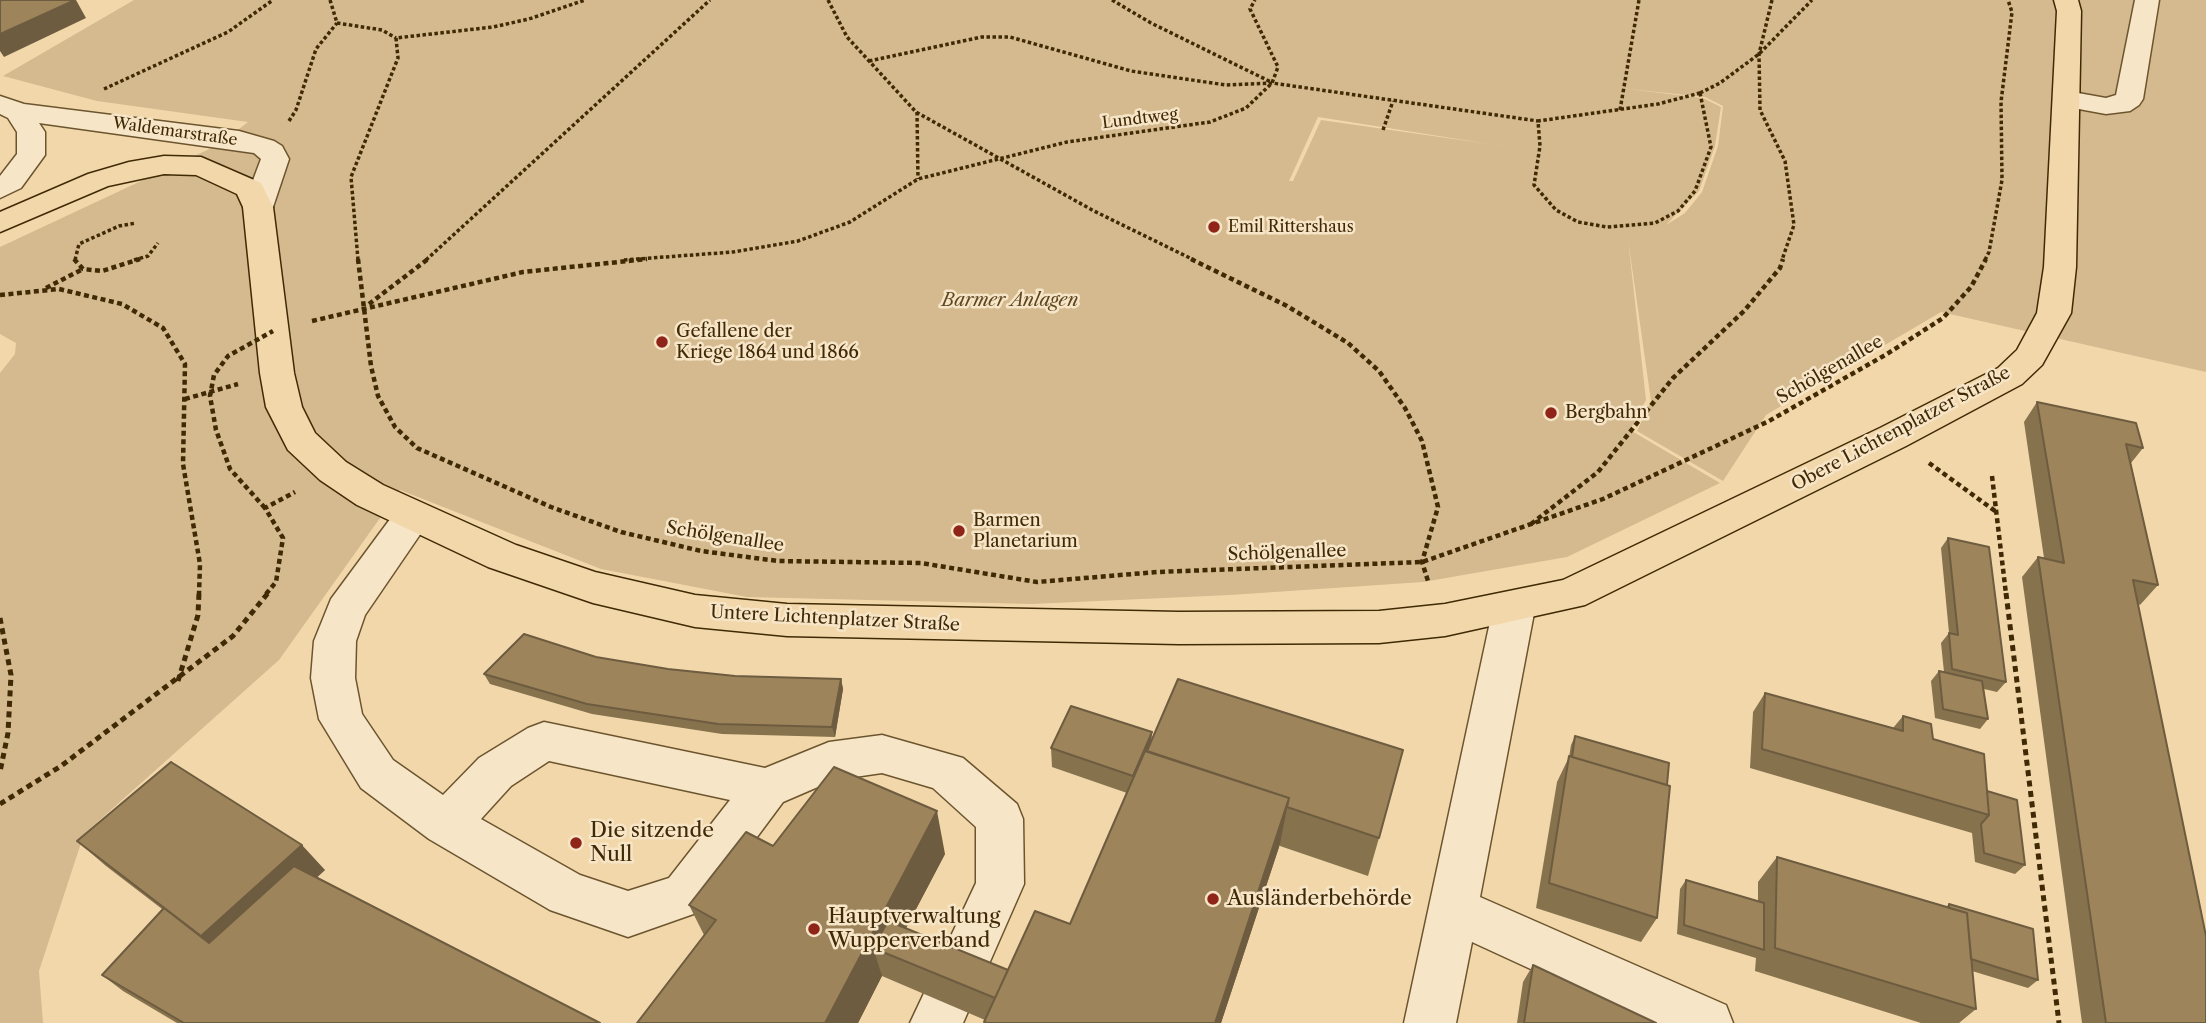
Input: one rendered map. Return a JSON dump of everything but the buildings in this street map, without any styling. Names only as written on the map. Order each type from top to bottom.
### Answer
[{"type":"main road","name":"Obere Lichtenplatzer Straße","points":[[1514,608],[1571,594],[1893,437],[2010,376],[2030,357],[2054,313],[2060,267],[2069,11],[2066,0]]},
{"type":"main road","points":[[0,223],[98,180],[163,165],[201,166],[230,177],[250,189],[258,206]]},
{"type":"main road","name":"Untere Lichtenplatzer Straße","points":[[258,206],[277,373],[284,407],[301,441],[333,471],[370,495],[413,517],[502,556],[593,587],[695,611],[787,620],[972,626],[1379,627],[1445,620],[1514,608]]},
{"type":"street","points":[[2067,99],[2106,106],[2120,105],[2129,99],[2147,0]]},
{"type":"street","name":"Waldemarstraße","points":[[9,108],[239,140],[264,147]]},
{"type":"street","name":"Waldemarstraße","points":[[0,189],[11,182],[31,155],[31,132],[9,108]]},
{"type":"street","points":[[258,206],[275,159],[272,152],[264,147]]},
{"type":"street","points":[[413,517],[346,610],[335,641],[333,678],[341,719],[377,774],[446,824],[567,894],[628,914],[685,895],[767,788],[829,761],[882,754],[947,772],[1000,819],[1000,884],[936,1023]]},
{"type":"street","points":[[1430,1023],[1514,608]]},
{"type":"street","points":[[446,824],[495,772],[544,741],[767,788]]},
{"type":"street","points":[[1453,909],[1707,1023]]},
{"type":"path","points":[[47,114],[191,51],[228,32],[273,0]]},
{"type":"path","points":[[330,0],[337,23]]},
{"type":"path","points":[[337,23],[382,30],[396,38],[492,27],[529,19],[585,0]]},
{"type":"path","points":[[365,307],[422,264],[710,0]]},
{"type":"path","points":[[828,0],[847,37],[916,112],[1041,178],[1094,211],[1287,306],[1348,343],[1379,371],[1405,408],[1422,441],[1438,507],[1422,562],[1423,570]]},
{"type":"path","points":[[1112,0],[1151,23],[1272,83]]},
{"type":"path","points":[[1255,0],[1250,9],[1278,67],[1272,83]]},
{"type":"path","points":[[1620,110],[1639,0]]},
{"type":"path","points":[[1525,529],[1598,472],[1673,378],[1744,312],[1780,268],[1794,225],[1785,161],[1760,110],[1759,54],[1772,0]]},
{"type":"path","points":[[869,61],[969,39],[1010,37],[1131,71],[1226,85],[1272,83],[1538,121],[1620,110],[1700,93],[1759,54],[1812,0]]},
{"type":"path","name":"Schölgenallee","points":[[396,38],[398,58],[365,135],[351,177],[351,204],[377,396],[395,427],[417,448],[457,468],[551,507],[621,532],[687,548],[778,561],[921,563],[1037,582],[1157,572],[1422,562],[1525,529],[1603,499],[1769,421],[1944,318],[1971,287],[1989,252],[2002,180],[2001,102],[2012,12],[2008,0]]},
{"type":"path","points":[[264,147],[283,129],[296,110],[316,49],[337,23]]},
{"type":"path","name":"Lundtweg","points":[[347,312],[537,270],[733,252],[798,241],[850,222],[918,179],[1067,142],[1210,122],[1246,108],[1272,83]]},
{"type":"path","points":[[1538,121],[1540,146],[1534,185],[1556,210],[1578,222],[1606,227],[1655,223],[1678,211],[1695,191],[1704,171],[1711,147],[1700,93]]},
{"type":"path","points":[[1383,130],[1392,101]]},
{"type":"path","points":[[916,112],[918,179]]},
{"type":"path","points":[[83,269],[74,259],[79,244],[119,226],[136,223]]},
{"type":"path","points":[[42,290],[83,269],[102,271],[125,266],[148,256],[158,243]]},
{"type":"path","points":[[0,295],[59,289],[122,304],[163,328],[185,364],[183,464],[200,564],[198,615],[178,681]]},
{"type":"path","points":[[0,804],[61,766],[178,681],[233,636],[276,582],[283,538],[265,508],[230,469],[216,430],[210,396],[214,375],[228,356],[273,331]]},
{"type":"path","points":[[185,399],[277,373]]},
{"type":"path","points":[[1893,437],[1996,512]]},
{"type":"path","points":[[1992,476],[2059,1023]]},
{"type":"path","points":[[0,618],[11,675],[8,733],[0,772]]},
{"type":"green space","name":"Barmer Anlagen","points":[[134,0],[2206,0],[2206,372],[1941,312],[1766,415],[1723,481],[1637,431],[1651,401],[1628,239],[1646,400],[1630,430],[1720,483],[1567,557],[1423,582],[1230,595],[1032,604],[747,597],[601,569],[400,490],[279,660],[84,834],[39,971],[43,1023],[0,1023],[0,373],[15,354],[16,343],[0,334],[0,247],[220,144],[248,122],[97,101],[3,76]],"holes":[[[1619,88],[1705,97],[1723,106],[1718,146],[1702,192],[1685,213],[1666,225],[1699,191],[1715,146],[1721,107],[1703,98]],[[1318,117],[1492,144],[1321,120],[1293,181],[1289,181]]]},
{"type":"place","name":"Emil Rittershaus","points":[[1214,227]]},
{"type":"place","name":"Gefallene der Kriege 1864 und 1866","points":[[662,342]]},
{"type":"place","name":"Bergbahn","points":[[1551,413]]},
{"type":"place","name":"Barmen Planetarium","points":[[959,531]]},
{"type":"place","name":"Die sitzende Null","points":[[576,843]]},
{"type":"place","name":"Ausländerbehörde","points":[[1213,899]]},
{"type":"place","name":"Hauptverwaltung Wupperverband","points":[[814,929]]}]
